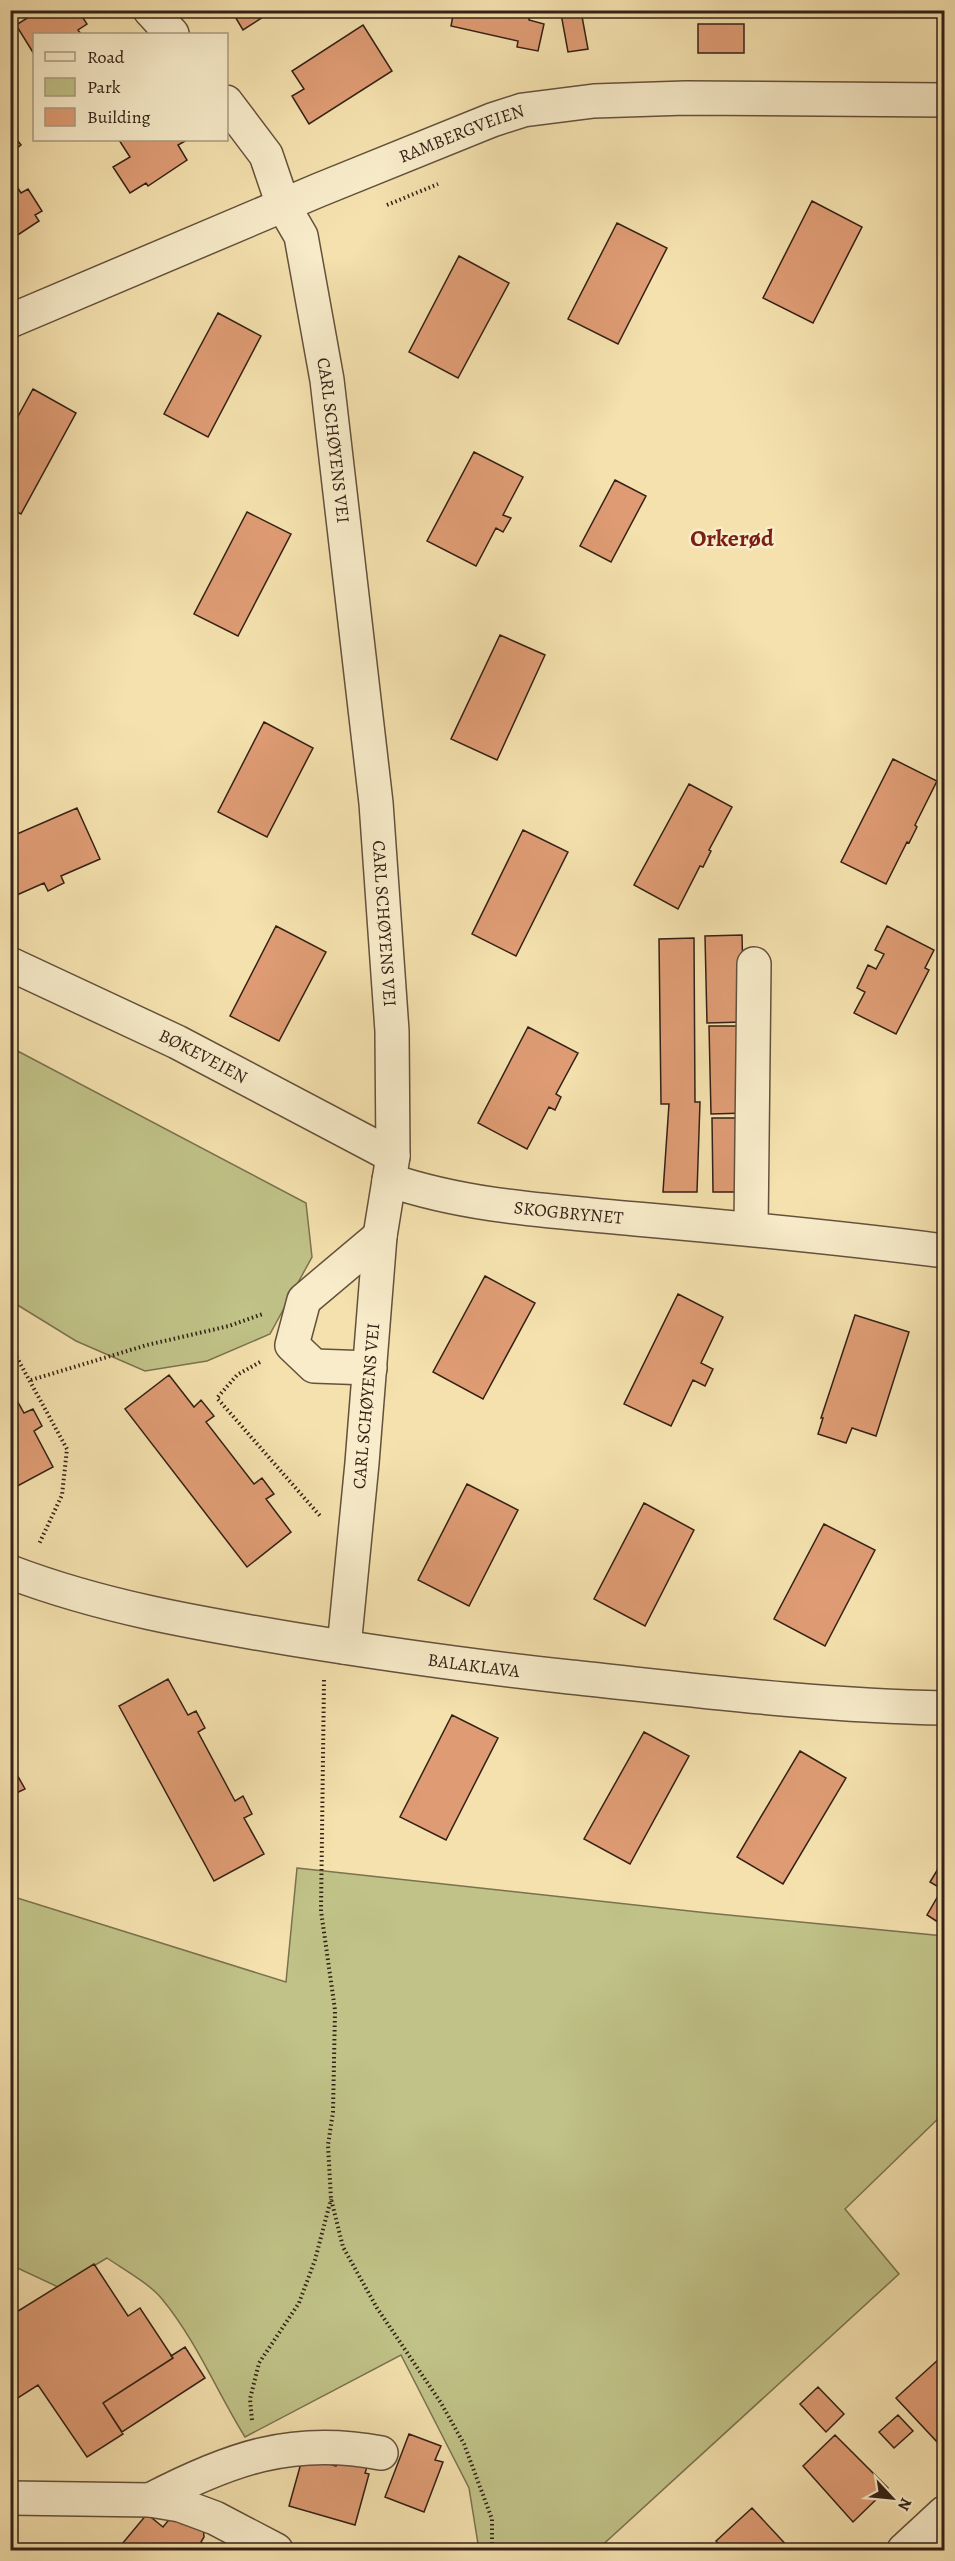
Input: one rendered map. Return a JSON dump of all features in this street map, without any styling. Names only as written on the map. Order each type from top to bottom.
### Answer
[{"type":"street","points":[[150,10],[171,33]]},
{"type":"street","name":"RAMBERGVEIEN","points":[[10,321],[283,205],[492,120],[523,110],[551,106],[686,98],[945,100]]},
{"type":"street","name":"CARL SCHØYENS VEI","points":[[228,105],[266,155],[283,205],[301,237],[327,380],[373,779],[392,1031],[391,1168],[380,1236],[344,1647]]},
{"type":"street","name":"BØKEVEIEN","points":[[10,964],[177,1042],[391,1168]]},
{"type":"street","points":[[751,1229],[754,964]]},
{"type":"street","name":"SKOGBRYNET","points":[[391,1168],[418,1190],[508,1207],[751,1229],[945,1251]]},
{"type":"street","points":[[370,1368],[314,1366],[292,1345],[304,1300],[380,1236]]},
{"type":"street","name":"BALAKLAVA","points":[[17,1574],[63,1592],[142,1612],[434,1661],[756,1696],[945,1707]]},
{"type":"street","points":[[150,2500],[195,2476],[237,2460],[303,2447],[351,2448],[381,2453]]},
{"type":"street","points":[[10,2498],[150,2500],[180,2505],[215,2518],[276,2550]]},
{"type":"street","points":[[904,2550],[945,2513]]},
{"type":"path","points":[[377,208],[409,198],[442,182]]},
{"type":"path","points":[[31,1380],[147,1345],[229,1326],[304,1300]]},
{"type":"path","points":[[292,1345],[237,1375],[217,1398],[353,1554]]},
{"type":"path","points":[[10,1346],[31,1380],[67,1449],[62,1495],[17,1574]]},
{"type":"path","points":[[344,1647],[328,1664],[324,1679],[321,1911],[335,2010],[333,2112],[328,2145],[331,2199],[343,2247],[371,2298],[441,2403],[464,2444],[492,2519],[492,2550]]},
{"type":"path","points":[[237,2460],[252,2424],[250,2399],[259,2362],[299,2303],[315,2260],[331,2199]]},
{"type":"green space","points":[[10,1047],[306,1203],[312,1257],[270,1334],[207,1361],[145,1371],[76,1341],[11,1301]]},
{"type":"green space","points":[[297,1868],[944,1936],[944,2113],[845,2209],[899,2274],[597,2550],[479,2550],[469,2488],[401,2355],[245,2437],[196,2349],[174,2315],[157,2293],[144,2282],[107,2258],[58,2287],[11,2265],[11,1896],[286,1982]]},
{"type":"building","points":[[40,10],[78,10],[87,24],[78,30],[80,33],[33,33],[33,52],[16,25]]},
{"type":"building","points":[[231,10],[274,10],[243,30]]},
{"type":"building","points":[[454,10],[531,10],[529,20],[544,24],[538,51],[517,47],[518,41],[451,26]]},
{"type":"building","points":[[581,11],[588,49],[568,52],[561,14]]},
{"type":"building","points":[[698,24],[744,24],[744,53],[698,53]]},
{"type":"building","points":[[363,25],[392,71],[309,124],[292,96],[304,89],[292,71]]},
{"type":"building","points":[[10,131],[21,145],[10,154]]},
{"type":"building","points":[[120,141],[185,141],[178,145],[187,160],[148,186],[146,183],[130,193],[113,167],[130,157]]},
{"type":"building","points":[[10,176],[21,193],[28,189],[42,211],[35,215],[39,221],[10,240]]},
{"type":"building","points":[[812,201],[862,227],[813,323],[763,298]]},
{"type":"building","points":[[617,223],[667,248],[618,344],[568,319]]},
{"type":"building","points":[[459,256],[509,283],[458,378],[409,352]]},
{"type":"building","points":[[218,313],[261,336],[208,437],[164,414]]},
{"type":"building","points":[[33,389],[76,413],[21,514],[10,508],[10,431]]},
{"type":"building","points":[[474,452],[523,477],[503,515],[511,518],[503,532],[496,528],[476,566],[427,541]]},
{"type":"building","points":[[615,480],[646,496],[611,562],[580,546]]},
{"type":"building","points":[[247,512],[291,534],[238,636],[194,614]]},
{"type":"building","points":[[500,635],[545,655],[497,760],[451,739]]},
{"type":"building","points":[[264,722],[313,748],[267,837],[218,812]]},
{"type":"building","points":[[893,759],[937,781],[915,825],[917,827],[886,884],[841,862]]},
{"type":"building","points":[[689,784],[732,807],[709,850],[711,851],[703,867],[700,866],[678,909],[634,885]]},
{"type":"building","points":[[77,808],[100,859],[61,876],[64,883],[48,891],[44,883],[10,898],[10,837]]},
{"type":"building","points":[[523,830],[568,852],[516,956],[472,934]]},
{"type":"building","points":[[276,926],[326,952],[279,1041],[230,1016]]},
{"type":"building","points":[[887,926],[934,950],[925,968],[929,970],[896,1034],[854,1013],[865,992],[857,988],[868,965],[876,969],[884,954],[875,950]]},
{"type":"building","points":[[742,935],[744,1022],[707,1023],[705,936]]},
{"type":"building","points":[[694,938],[695,1102],[700,1102],[697,1192],[663,1192],[669,1104],[661,1104],[659,939]]},
{"type":"building","points":[[709,1026],[743,1026],[746,1113],[711,1114]]},
{"type":"building","points":[[528,1027],[578,1053],[556,1094],[561,1097],[555,1110],[549,1107],[527,1149],[478,1123]]},
{"type":"building","points":[[712,1118],[744,1118],[745,1192],[713,1192]]},
{"type":"building","points":[[485,1276],[535,1303],[483,1399],[433,1372]]},
{"type":"building","points":[[678,1294],[723,1317],[701,1363],[713,1369],[705,1386],[693,1380],[671,1426],[624,1404]]},
{"type":"building","points":[[855,1315],[909,1332],[876,1436],[852,1428],[846,1443],[818,1434],[823,1418],[821,1418]]},
{"type":"building","points":[[169,1375],[194,1407],[201,1400],[214,1416],[206,1422],[254,1484],[262,1478],[274,1494],[266,1499],[291,1532],[247,1567],[125,1409]]},
{"type":"building","points":[[10,1388],[24,1413],[33,1409],[42,1426],[34,1431],[53,1467],[10,1490]]},
{"type":"building","points":[[467,1484],[518,1510],[469,1606],[418,1580]]},
{"type":"building","points":[[644,1503],[694,1530],[645,1626],[594,1599]]},
{"type":"building","points":[[824,1524],[875,1550],[825,1646],[774,1619]]},
{"type":"building","points":[[168,1679],[188,1715],[196,1711],[205,1728],[198,1732],[235,1801],[243,1796],[252,1814],[244,1818],[264,1854],[214,1881],[119,1706]]},
{"type":"building","points":[[452,1715],[498,1738],[446,1840],[400,1817]]},
{"type":"building","points":[[644,1732],[689,1756],[630,1864],[584,1839]]},
{"type":"building","points":[[800,1751],[846,1778],[783,1884],[737,1857]]},
{"type":"building","points":[[10,1762],[25,1789],[10,1796]]},
{"type":"building","points":[[944,1859],[944,1926],[927,1915],[942,1889],[930,1882]]},
{"type":"building","points":[[94,2264],[128,2316],[140,2308],[173,2358],[103,2403],[123,2434],[87,2457],[38,2385],[10,2403],[10,2316]]},
{"type":"building","points":[[185,2347],[205,2378],[122,2432],[103,2403],[173,2358],[171,2356]]},
{"type":"building","points":[[939,2359],[944,2364],[944,2442],[942,2440],[939,2444],[896,2398]]},
{"type":"building","points":[[818,2387],[844,2414],[826,2432],[800,2404]]},
{"type":"building","points":[[898,2415],[913,2431],[894,2448],[879,2432]]},
{"type":"building","points":[[409,2434],[441,2446],[435,2460],[443,2462],[424,2512],[385,2497]]},
{"type":"building","points":[[835,2435],[888,2488],[853,2522],[803,2466]]},
{"type":"building","points":[[303,2456],[336,2466],[338,2462],[369,2461],[365,2473],[369,2474],[355,2525],[289,2506]]},
{"type":"building","points":[[752,2508],[791,2550],[725,2550],[716,2541]]},
{"type":"building","points":[[147,2514],[163,2527],[172,2516],[182,2524],[184,2521],[203,2524],[204,2537],[201,2542],[212,2550],[117,2550]]},
{"type":"district","name":"Orkerød","points":[[732,538]]}]
